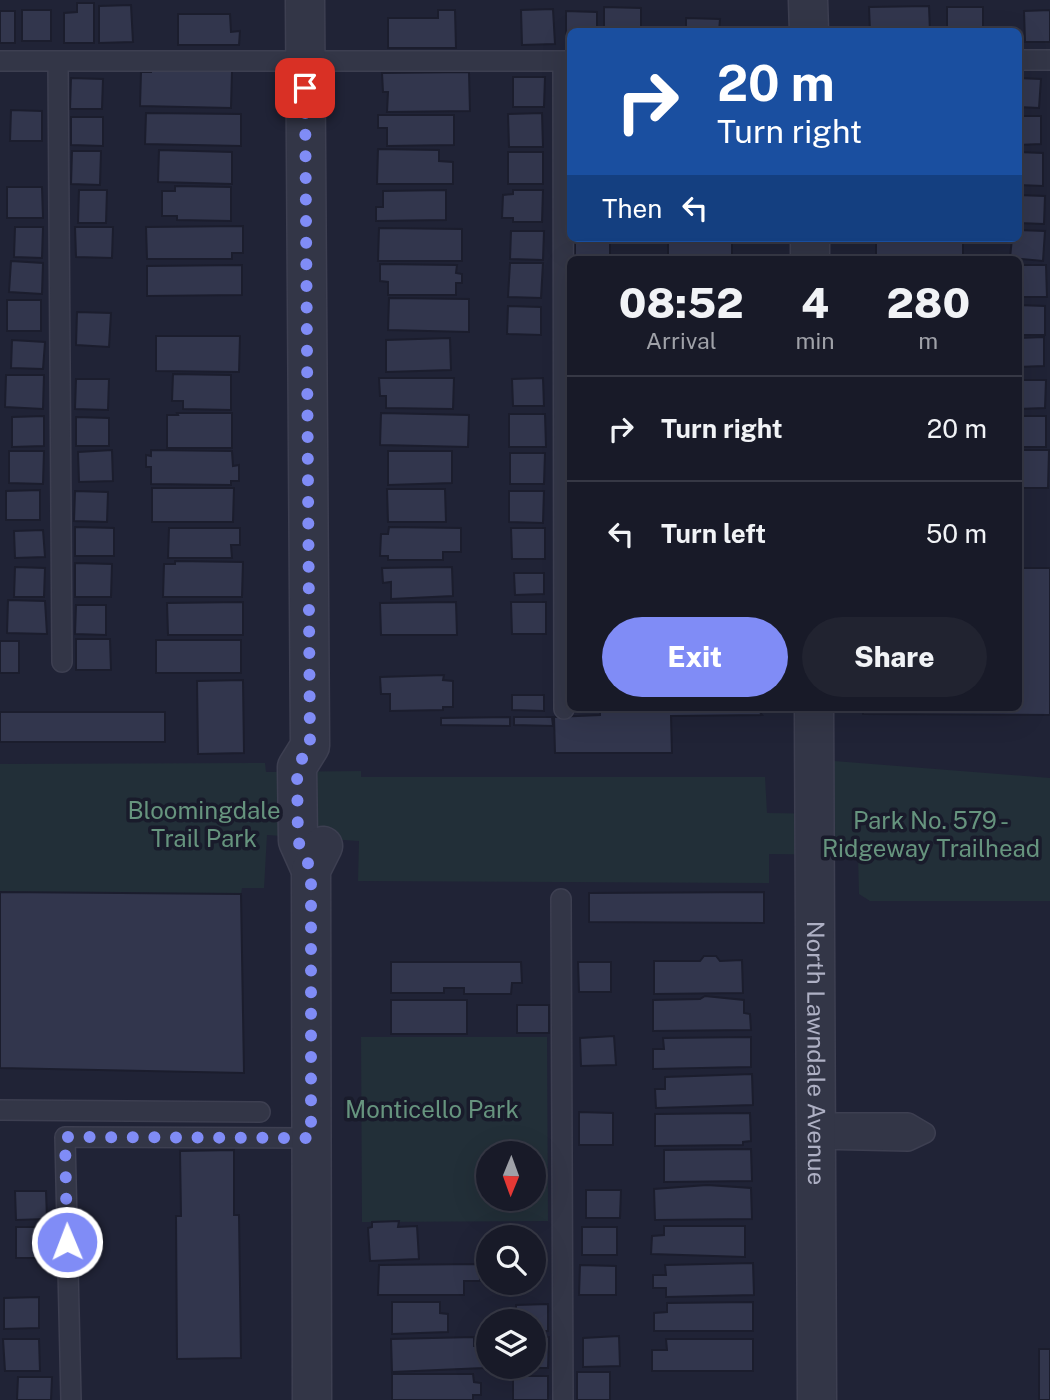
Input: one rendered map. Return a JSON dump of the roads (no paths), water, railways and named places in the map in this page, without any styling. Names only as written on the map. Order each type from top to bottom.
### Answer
[{"type":"street","points":[[304,0],[310,746],[297,767],[298,841],[311,870],[312,1400]]},
{"type":"street","points":[[808,0],[809,28]]},
{"type":"street","name":"North Lawndale Avenue","points":[[814,711],[817,1400]]},
{"type":"lane","points":[[1022,60],[1050,60]]},
{"type":"lane","points":[[0,61],[567,61],[564,709]]},
{"type":"lane","points":[[58,61],[62,662]]},
{"type":"lane","points":[[561,899],[563,1400]]},
{"type":"lane","points":[[0,1110],[260,1112]]},
{"type":"lane","points":[[71,1400],[65,1137],[311,1138]]},
{"type":"park label","name":"Bloomingdale Trail Park","points":[[204,825]]},
{"type":"park label","name":"Park No. 579 - Ridgeway Trailhead","points":[[931,835]]},
{"type":"park label","name":"Monticello Park","points":[[432,1110]]}]
